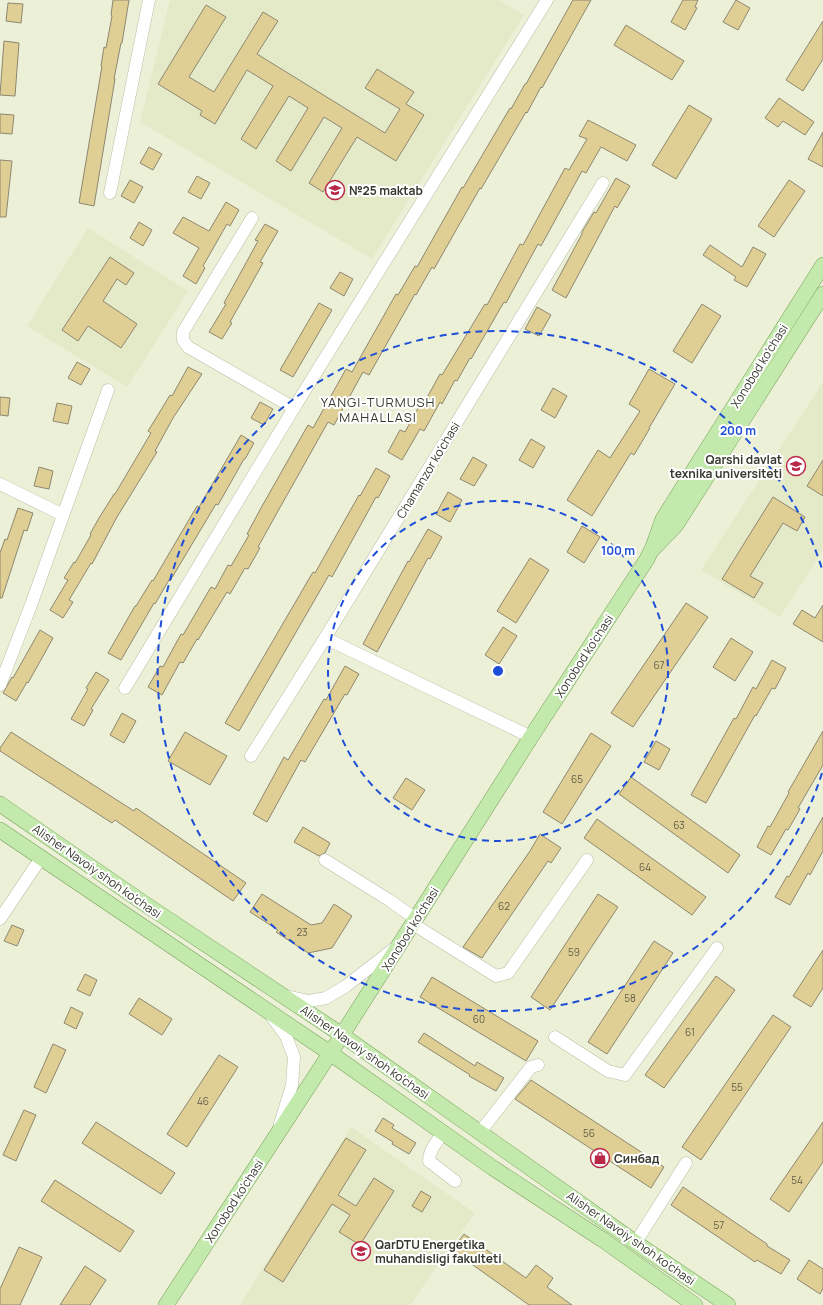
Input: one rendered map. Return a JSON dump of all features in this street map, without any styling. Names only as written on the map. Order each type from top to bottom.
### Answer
[{"type":"main road","name":"Xonobod ko'chasi","points":[[651,551],[663,519],[823,265]]},
{"type":"main road","name":"Xonobod ko'chasi","points":[[166,1305],[342,1035],[651,551],[676,525],[823,294]]},
{"type":"main road","name":"Alisher Navoiy shoh ko'chasi","points":[[0,804],[145,904],[342,1035],[612,1226],[728,1305]]},
{"type":"main road","name":"Alisher Navoiy shoh ko'chasi","points":[[0,830],[330,1053],[493,1168],[603,1240],[695,1305]]},
{"type":"street","points":[[110,193],[149,0]]},
{"type":"street","points":[[125,688],[294,408],[547,0]]},
{"type":"street","name":"Chamanzor ko'chasi","points":[[251,756],[325,638],[603,183]]},
{"type":"street","points":[[252,218],[183,332],[183,340],[188,347],[294,408]]},
{"type":"street","points":[[0,686],[31,605],[108,390]]},
{"type":"street","points":[[0,484],[63,515]]},
{"type":"street","points":[[325,638],[531,737]]},
{"type":"street","points":[[0,919],[41,858]]},
{"type":"street","points":[[325,860],[388,900],[414,921],[496,976],[508,973],[587,860]]},
{"type":"street","points":[[280,994],[309,1001],[326,998],[346,986],[400,944]]},
{"type":"street","points":[[555,1037],[608,1071],[626,1075],[716,948]]},
{"type":"street","points":[[267,1011],[286,1036],[294,1057],[292,1085],[277,1135]]},
{"type":"street","points":[[480,1132],[531,1067],[538,1065]]},
{"type":"street","points":[[443,1133],[433,1147],[429,1156],[429,1161],[455,1181]]},
{"type":"street","points":[[636,1242],[686,1163]]},
{"type":"street","points":[[603,1240],[612,1226]]},
{"type":"shaded area","name":"№25 maktab","points":[[170,0],[498,0],[524,15],[372,259],[140,122]]},
{"type":"shaded area","points":[[88,228],[188,291],[127,387],[27,326]]},
{"type":"shaded area","name":"Qarshi davlat texnika universiteti","points":[[823,382],[823,550],[780,617],[701,570]]},
{"type":"shaded area","name":"QarDTU Energetika muhandisligi fakulteti","points":[[351,1127],[475,1213],[410,1305],[240,1305]]},
{"type":"building","points":[[113,0],[129,0],[114,79],[94,206],[79,203],[104,47],[106,48],[112,16]]},
{"type":"building","points":[[573,0],[591,0],[542,88],[541,87],[481,189],[480,188],[434,269],[432,267],[416,295],[415,294],[369,375],[363,372],[334,425],[328,422],[258,547],[260,548],[248,569],[245,568],[230,594],[227,592],[183,663],[180,662],[162,695],[148,687],[160,666],[163,667],[181,634],[183,635],[211,587],[215,589],[228,565],[231,566],[249,535],[247,534],[261,508],[308,425],[313,428],[346,369],[352,372],[396,294],[398,295],[415,266],[417,267],[462,187],[463,188],[510,108],[511,109],[526,84]]},
{"type":"building","points":[[683,0],[698,0],[695,7],[697,8],[685,30],[671,22]]},
{"type":"building","points":[[736,0],[750,8],[738,30],[723,22]]},
{"type":"building","points":[[8,3],[23,4],[21,23],[6,21]]},
{"type":"building","points":[[206,5],[226,17],[189,77],[214,92],[263,12],[278,21],[257,54],[385,133],[400,109],[365,88],[377,69],[414,92],[406,104],[424,115],[396,161],[357,137],[323,192],[309,183],[342,128],[324,117],[291,171],[276,161],[308,108],[289,96],[256,149],[241,139],[273,86],[247,70],[215,124],[200,115],[202,111],[158,84]]},
{"type":"building","points":[[823,21],[823,59],[803,91],[786,80]]},
{"type":"building","points":[[626,25],[684,61],[672,80],[614,45]]},
{"type":"building","points":[[4,41],[19,43],[15,96],[0,95]]},
{"type":"building","points":[[779,98],[814,122],[805,135],[783,121],[778,127],[765,118]]},
{"type":"building","points":[[689,105],[712,119],[676,179],[652,165]]},
{"type":"building","points":[[0,114],[14,115],[12,134],[0,133]]},
{"type":"building","points":[[588,120],[636,145],[627,161],[601,147],[586,173],[582,171],[541,246],[538,244],[506,303],[504,302],[471,359],[470,358],[457,381],[455,380],[442,404],[440,402],[424,431],[420,429],[402,460],[388,452],[400,430],[405,432],[422,401],[424,403],[440,374],[442,375],[485,304],[487,305],[520,244],[523,245],[565,168],[569,170],[587,139],[579,136]]},
{"type":"building","points":[[823,132],[823,167],[808,159]]},
{"type":"building","points":[[149,147],[162,154],[153,170],[140,163]]},
{"type":"building","points":[[0,160],[12,161],[6,217],[0,217]]},
{"type":"building","points":[[197,176],[210,183],[201,199],[188,192]]},
{"type":"building","points":[[616,178],[630,186],[617,208],[615,206],[566,298],[552,290],[582,232],[594,212],[596,213]]},
{"type":"building","points":[[130,180],[143,187],[134,203],[121,196]]},
{"type":"building","points":[[789,180],[805,191],[774,237],[758,226]]},
{"type":"building","points":[[226,202],[239,210],[230,226],[227,224],[203,266],[205,268],[196,284],[183,276],[199,248],[173,233],[183,217],[209,231]]},
{"type":"building","points":[[139,222],[152,230],[143,246],[130,238]]},
{"type":"building","points":[[265,224],[278,231],[260,262],[263,263],[230,322],[232,323],[222,339],[209,332],[226,304],[224,303],[258,241],[255,240]]},
{"type":"building","points":[[710,245],[742,267],[753,247],[766,254],[747,287],[734,280],[736,277],[703,255]]},
{"type":"building","points":[[110,257],[134,273],[126,285],[117,279],[103,301],[137,324],[121,348],[88,326],[78,341],[62,330]]},
{"type":"building","points":[[340,272],[353,279],[344,296],[330,288]]},
{"type":"building","points":[[319,303],[332,310],[293,377],[280,370]]},
{"type":"building","points":[[702,304],[721,316],[692,363],[673,351]]},
{"type":"building","points":[[537,307],[551,315],[539,336],[525,329]]},
{"type":"building","points":[[77,362],[90,369],[81,385],[68,378]]},
{"type":"building","points":[[188,367],[202,374],[173,418],[155,451],[157,452],[117,517],[92,564],[91,563],[69,600],[73,602],[63,618],[50,610],[68,580],[64,578],[74,562],[75,563],[99,518],[151,433],[148,431],[170,395],[172,396]]},
{"type":"building","points":[[649,369],[675,384],[634,455],[631,453],[592,516],[567,500],[598,450],[610,458],[640,411],[629,404]]},
{"type":"building","points":[[553,388],[567,396],[555,418],[541,410]]},
{"type":"building","points":[[0,397],[10,398],[8,416],[0,415]]},
{"type":"building","points":[[260,402],[273,409],[264,425],[251,418]]},
{"type":"building","points":[[57,403],[72,406],[68,424],[53,421]]},
{"type":"building","points":[[241,435],[254,443],[218,505],[216,504],[170,581],[169,580],[155,604],[154,603],[121,660],[108,653],[135,606],[152,580],[153,581],[197,506],[199,507]]},
{"type":"building","points":[[531,439],[545,447],[533,468],[519,460]]},
{"type":"building","points":[[473,457],[487,465],[474,486],[460,479]]},
{"type":"building","points":[[823,460],[823,496],[807,486]]},
{"type":"building","points":[[39,467],[53,471],[49,489],[34,486]]},
{"type":"building","points":[[376,468],[390,476],[378,498],[376,497],[332,577],[329,575],[239,731],[225,723],[313,572],[315,573]]},
{"type":"building","points":[[448,492],[462,500],[450,522],[436,514]]},
{"type":"building","points":[[773,497],[805,517],[797,531],[783,523],[750,576],[763,583],[754,598],[722,579]]},
{"type":"building","points":[[18,508],[33,513],[27,531],[24,530],[2,598],[0,598],[0,553],[5,539],[7,540]]},
{"type":"building","points":[[582,526],[600,537],[584,563],[567,552]]},
{"type":"building","points":[[428,529],[442,537],[430,559],[428,558],[377,652],[363,644],[408,561],[409,562]]},
{"type":"building","points":[[530,558],[549,570],[516,623],[497,611]]},
{"type":"building","points":[[686,603],[708,617],[633,727],[611,713]]},
{"type":"building","points":[[823,605],[823,642],[793,624],[802,610],[815,618]]},
{"type":"building","points":[[503,627],[517,636],[499,664],[485,655]]},
{"type":"building","points":[[40,630],[53,638],[28,683],[27,682],[16,701],[3,693]]},
{"type":"building","points":[[731,638],[753,652],[735,681],[713,667]]},
{"type":"building","points":[[772,660],[786,668],[775,689],[772,688],[756,716],[755,715],[706,803],[691,795],[734,718],[736,719],[753,687],[756,689]]},
{"type":"building","points":[[345,666],[359,674],[347,695],[345,694],[305,762],[301,760],[267,822],[253,814],[284,757],[288,760],[324,699],[326,700]]},
{"type":"building","points":[[96,672],[109,680],[91,709],[93,710],[84,726],[71,719],[88,689],[86,688]]},
{"type":"building","points":[[122,713],[136,721],[124,743],[110,735]]},
{"type":"building","points":[[823,731],[823,765],[798,808],[800,809],[788,830],[786,829],[771,855],[757,847],[768,826],[770,827]]},
{"type":"building","points":[[11,732],[134,811],[136,808],[246,883],[233,901],[115,820],[112,823],[0,751],[0,748]]},
{"type":"building","points":[[185,732],[227,756],[210,785],[168,761]]},
{"type":"building","points":[[591,733],[611,746],[562,824],[543,812]]},
{"type":"building","points":[[656,741],[670,749],[659,770],[644,762]]},
{"type":"building","points":[[631,777],[740,855],[728,873],[619,794]]},
{"type":"building","points":[[406,778],[425,790],[412,810],[393,798]]},
{"type":"building","points":[[823,817],[823,851],[810,875],[808,873],[790,905],[775,897],[787,876],[789,877]]},
{"type":"building","points":[[597,819],[706,897],[692,915],[584,838]]},
{"type":"building","points":[[303,827],[330,843],[325,853],[319,856],[294,842]]},
{"type":"building","points":[[540,834],[561,848],[551,863],[548,861],[482,958],[463,947],[530,851]]},
{"type":"building","points":[[262,894],[311,925],[322,923],[334,904],[352,916],[332,948],[308,953],[276,932],[278,930],[250,912]]},
{"type":"building","points":[[598,894],[618,907],[550,1010],[531,997]]},
{"type":"building","points":[[12,925],[24,930],[17,946],[4,941]]},
{"type":"building","points":[[654,941],[673,953],[607,1054],[588,1042]]},
{"type":"building","points":[[823,950],[823,988],[811,1007],[793,996]]},
{"type":"building","points":[[85,974],[97,980],[90,996],[77,990]]},
{"type":"building","points":[[716,976],[735,990],[664,1088],[645,1075]]},
{"type":"building","points":[[432,977],[538,1041],[526,1061],[420,997]]},
{"type":"building","points":[[139,998],[172,1019],[162,1035],[129,1014]]},
{"type":"building","points":[[71,1007],[83,1013],[76,1029],[64,1023]]},
{"type":"building","points":[[773,1015],[791,1027],[701,1160],[682,1147]]},
{"type":"building","points":[[424,1033],[475,1066],[477,1062],[504,1078],[496,1091],[469,1076],[470,1075],[418,1042]]},
{"type":"building","points":[[53,1044],[66,1050],[46,1093],[34,1087]]},
{"type":"building","points":[[219,1055],[238,1067],[187,1147],[167,1134]]},
{"type":"building","points":[[531,1080],[664,1167],[651,1188],[515,1099]]},
{"type":"building","points":[[24,1110],[36,1115],[16,1161],[3,1155]]},
{"type":"building","points":[[383,1118],[394,1125],[392,1128],[416,1143],[409,1154],[392,1144],[393,1142],[375,1131]]},
{"type":"building","points":[[96,1122],[175,1173],[161,1194],[82,1143]]},
{"type":"building","points":[[823,1122],[823,1162],[789,1212],[770,1199]]},
{"type":"building","points":[[346,1138],[366,1150],[338,1195],[356,1206],[374,1178],[394,1191],[360,1245],[339,1232],[350,1215],[332,1204],[283,1282],[264,1270]]},
{"type":"building","points":[[55,1180],[134,1231],[120,1252],[41,1201]]},
{"type":"building","points":[[683,1187],[767,1244],[767,1246],[790,1260],[781,1274],[757,1260],[755,1262],[671,1205]]},
{"type":"building","points":[[421,1191],[431,1197],[422,1212],[412,1206]]},
{"type":"building","points":[[464,1234],[526,1278],[536,1265],[553,1278],[547,1287],[572,1305],[529,1305],[452,1250]]},
{"type":"building","points":[[19,1247],[42,1257],[20,1305],[0,1305],[0,1289]]},
{"type":"building","points":[[809,1260],[823,1269],[823,1288],[820,1294],[797,1279]]},
{"type":"building","points":[[85,1266],[106,1280],[90,1305],[60,1305]]},
{"type":"place","name":"№25 maktab","points":[[335,190]]},
{"type":"place","name":"Qarshi davlat texnika universiteti","points":[[796,466]]},
{"type":"place","name":"Синбад","points":[[600,1158]]},
{"type":"place","name":"QarDTU Energetika muhandisligi fakulteti","points":[[361,1251]]},
{"type":"district","name":"YANGI-TURMUSH MAHALLASI","points":[[378,410]]}]
